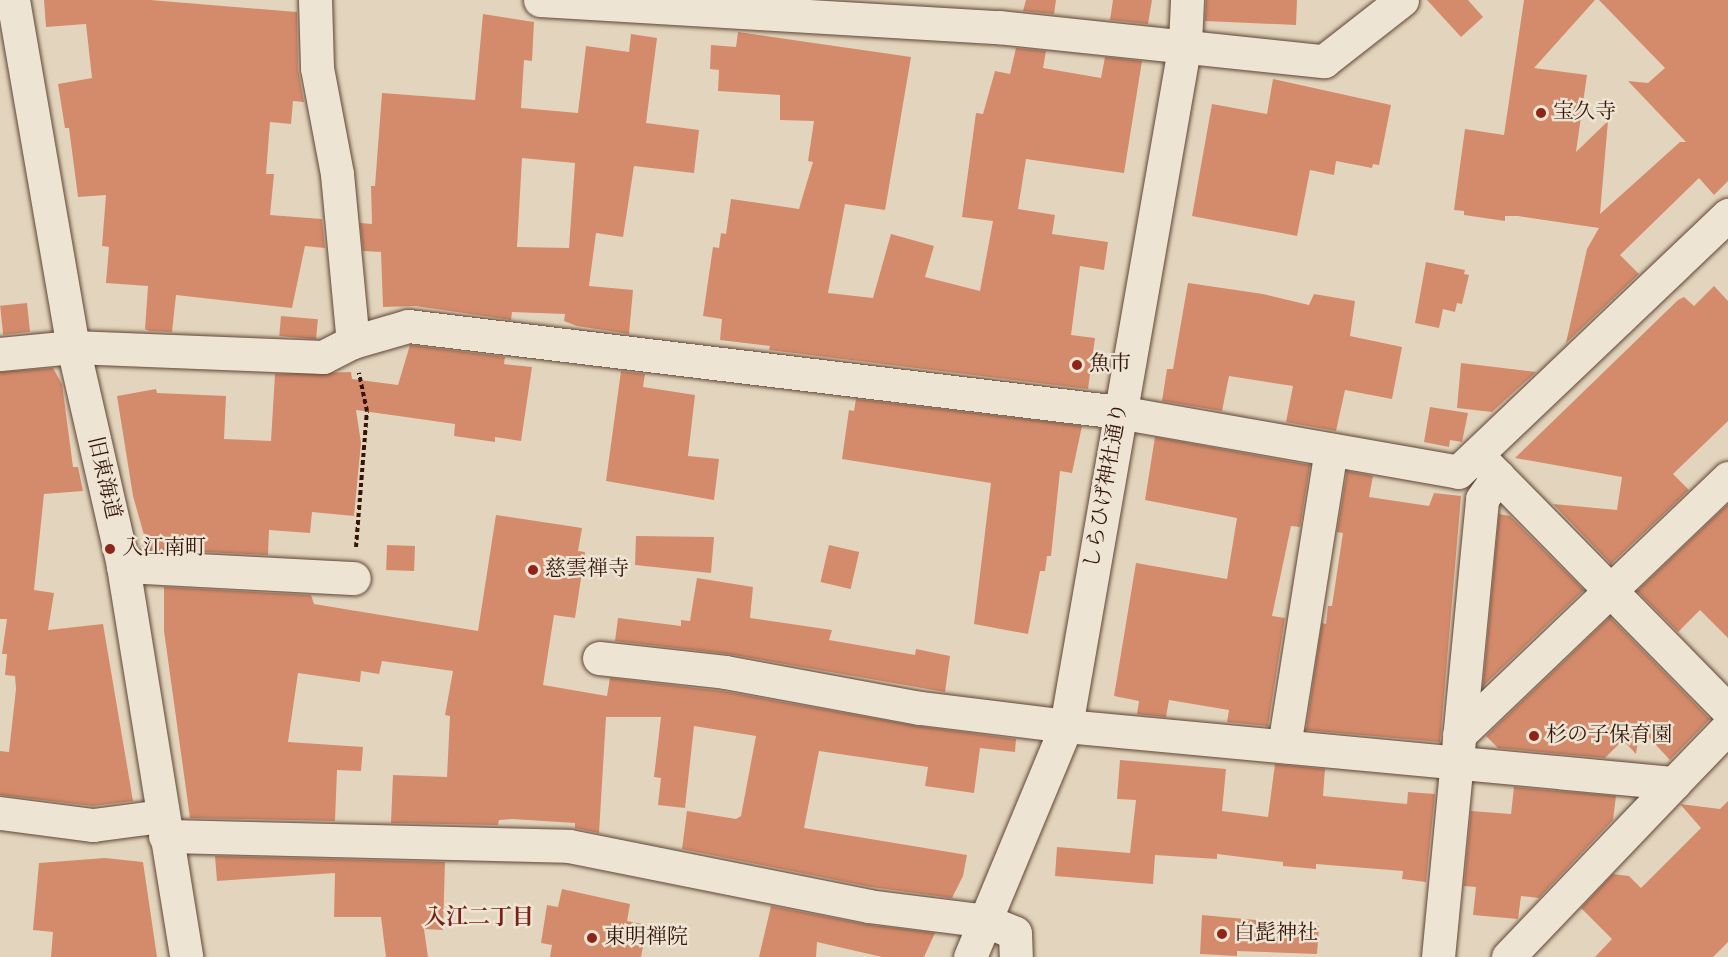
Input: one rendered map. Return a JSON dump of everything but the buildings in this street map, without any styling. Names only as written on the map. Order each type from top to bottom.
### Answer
[{"type":"street","name":"旧東海道","points":[[13,0],[74,347],[123,566],[163,826],[186,957]]},
{"type":"street","points":[[315,0],[317,68],[337,174],[353,342]]},
{"type":"street","points":[[540,0],[764,7],[1185,43],[1324,61],[1402,0]]},
{"type":"street","name":"しらひげ神社通り","points":[[970,957],[1066,726],[1185,43],[1186,0]]},
{"type":"street","points":[[0,354],[74,347],[323,357],[353,342],[408,326],[1119,412],[1458,472],[1487,466],[1728,215]]},
{"type":"street","points":[[1284,746],[1331,450]]},
{"type":"street","points":[[1487,466],[1614,590],[1728,710]]},
{"type":"street","points":[[1438,957],[1487,466]]},
{"type":"street","points":[[1457,749],[1728,478]]},
{"type":"street","points":[[123,566],[354,578]]},
{"type":"street","points":[[599,658],[724,672],[920,708],[1066,726],[1284,746],[1457,749],[1674,783]]},
{"type":"street","points":[[1508,957],[1728,727]]},
{"type":"street","points":[[0,813],[93,825],[163,826],[569,846],[868,906],[986,921],[1015,933],[1016,957]]},
{"type":"path","points":[[353,342],[367,411],[354,578]]},
{"type":"place","name":"宝久寺","points":[[1541,113]]},
{"type":"place","name":"魚市","points":[[1077,365]]},
{"type":"place","name":"入江南町","points":[[110,549]]},
{"type":"place","name":"慈雲禅寺","points":[[533,570]]},
{"type":"place","name":"杉の子保育園","points":[[1534,736]]},
{"type":"place","name":"白髭神社","points":[[1222,934]]},
{"type":"place","name":"東明禅院","points":[[592,938]]},
{"type":"district","name":"入江二丁目","points":[[479,919]]}]
